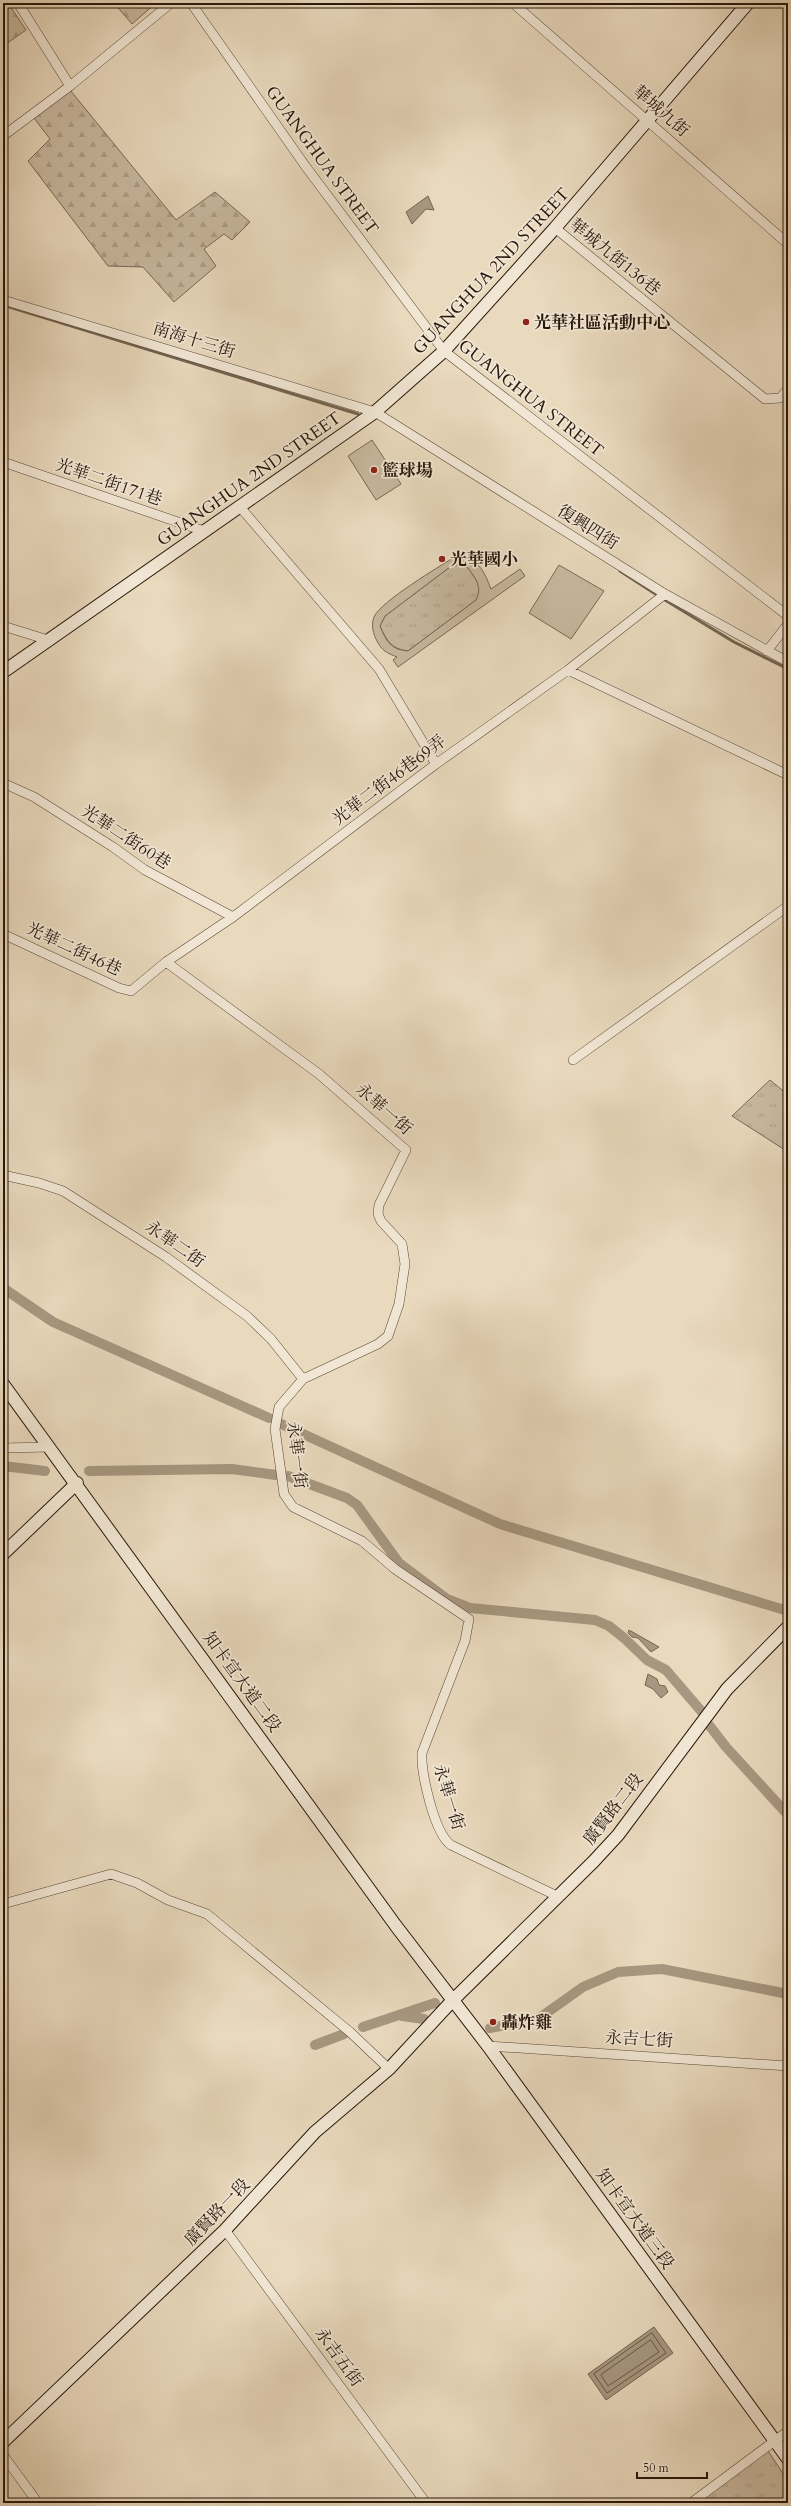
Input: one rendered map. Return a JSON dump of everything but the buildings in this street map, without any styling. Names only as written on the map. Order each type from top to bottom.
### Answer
[{"type":"street","points":[[18,3],[70,86]]},
{"type":"street","points":[[3,136],[70,86],[171,3]]},
{"type":"street","name":"GUANGHUA STREET","points":[[191,3],[306,167],[444,351],[788,616]]},
{"type":"street","name":"華城九街","points":[[513,3],[788,244]]},
{"type":"street","name":"GUANGHUA 2ND STREET","points":[[3,672],[375,412],[444,351],[555,228],[748,3]]},
{"type":"street","name":"華城九街136巷","points":[[555,228],[765,399],[780,398],[788,389]]},
{"type":"street","name":"南海十三街","points":[[3,300],[375,412]]},
{"type":"street","name":"復興四街","points":[[375,412],[665,594],[788,662]]},
{"type":"street","name":"光華二街171巷","points":[[3,462],[204,531]]},
{"type":"street","points":[[240,507],[379,669],[436,764]]},
{"type":"street","name":"光華二街46巷69弄","points":[[131,991],[166,962],[233,917],[436,764],[568,670],[665,594]]},
{"type":"street","points":[[767,651],[788,624]]},
{"type":"street","points":[[3,626],[48,640]]},
{"type":"street","points":[[568,670],[788,776]]},
{"type":"street","name":"光華二街60巷","points":[[3,783],[34,797],[113,847],[145,870],[233,917]]},
{"type":"street","points":[[573,1060],[788,906]]},
{"type":"street","name":"光華二街46巷","points":[[3,934],[119,988],[131,991]]},
{"type":"street","name":"永華一街","points":[[166,962],[319,1074],[406,1150],[383,1194],[378,1214],[381,1221],[402,1244],[405,1256],[399,1304],[388,1336],[378,1344],[303,1379],[279,1407],[276,1414],[275,1429],[286,1499],[293,1507],[362,1541],[405,1576],[469,1619],[465,1641],[422,1753],[422,1770],[443,1838],[451,1845],[557,1896]]},
{"type":"street","name":"永華二街","points":[[3,1176],[33,1181],[63,1191],[166,1257],[247,1316],[271,1339],[303,1379]]},
{"type":"street","name":"知卡宣大道二段","points":[[3,1384],[77,1483],[452,2001]]},
{"type":"street","points":[[3,1448],[49,1446]]},
{"type":"street","points":[[3,1554],[77,1483]]},
{"type":"street","name":"廣賢路二段","points":[[452,2001],[618,1834],[727,1689],[788,1627]]},
{"type":"street","points":[[3,1904],[111,1874],[137,1883],[168,1900],[206,1914],[350,2032],[389,2068]]},
{"type":"street","name":"知卡宣大道三段","points":[[452,2001],[488,2046],[788,2459]]},
{"type":"street","name":"廣賢路一段","points":[[3,2442],[225,2230],[315,2132],[389,2068],[452,2001]]},
{"type":"street","name":"永吉七街","points":[[488,2046],[788,2066]]},
{"type":"street","name":"永吉五街","points":[[225,2230],[426,2503]]},
{"type":"street","points":[[691,2503],[788,2431]]},
{"type":"street","points":[[3,2455],[38,2503]]},
{"type":"green space","points":[[3,3],[8,3],[26,30],[3,46]]},
{"type":"green space","points":[[114,3],[156,3],[132,24]]},
{"type":"green space","points":[[70,90],[176,220],[215,192],[250,222],[232,240],[224,234],[204,249],[216,266],[174,302],[143,267],[108,266],[28,161],[50,139],[34,118]]},
{"type":"green space","name":"籃球場","points":[[372,440],[401,484],[376,500],[348,456]]},
{"type":"green space","points":[[456,556],[464,557],[475,562],[486,576],[491,589],[520,569],[525,576],[398,667],[393,660],[397,657],[383,649],[376,638],[373,626],[374,617],[387,602]],"holes":[[[454,564],[467,567],[477,582],[479,591],[476,600],[408,651],[393,647],[387,640],[380,626],[385,616]]]},
{"type":"green space","points":[[454,564],[467,567],[475,578],[479,591],[476,600],[408,651],[397,648],[390,643],[380,626],[385,616]]},
{"type":"green space","points":[[559,565],[604,591],[571,639],[529,613]]},
{"type":"green space","points":[[770,1080],[788,1095],[788,1152],[732,1116]]},
{"type":"green space","points":[[768,2451],[788,2481],[788,2503],[706,2503],[702,2498]]},
{"type":"water","points":[[428,196],[434,210],[426,209],[412,224],[406,212]]},
{"type":"water","points":[[629,1630],[659,1647],[651,1652],[638,1638],[632,1637],[628,1633]]},
{"type":"water","points":[[648,1674],[657,1679],[659,1685],[665,1686],[668,1692],[661,1698],[653,1689],[645,1685]]},
{"type":"water","points":[[654,2327],[673,2353],[606,2400],[588,2374]]},
{"type":"waterway","points":[[3,305],[358,414]]},
{"type":"waterway","points":[[620,571],[657,595]]},
{"type":"waterway","points":[[665,600],[734,642],[788,669]]},
{"type":"waterway","points":[[3,1288],[53,1322],[269,1418]]},
{"type":"waterway","points":[[279,1423],[500,1524],[788,1611]]},
{"type":"waterway","points":[[3,1466],[45,1471]]},
{"type":"waterway","points":[[89,1471],[232,1469],[276,1475]]},
{"type":"waterway","points":[[288,1476],[347,1498],[357,1505],[399,1563],[447,1599],[470,1608],[595,1620],[609,1626],[647,1660],[666,1670],[702,1712]]},
{"type":"waterway","points":[[709,1725],[726,1747],[788,1815]]},
{"type":"waterway","points":[[490,2028],[538,2019],[583,1987],[618,1972],[662,1969],[788,1994]]},
{"type":"waterway","points":[[363,2027],[435,2003]]},
{"type":"waterway","points":[[402,2016],[424,2019]]},
{"type":"waterway","points":[[315,2045],[344,2034]]},
{"type":"place","name":"光華社區活動中心","points":[[526,322]]},
{"type":"place","name":"籃球場","points":[[374,470]]},
{"type":"place","name":"光華國小","points":[[442,559]]},
{"type":"place","name":"轟炸雞","points":[[493,2022]]}]
